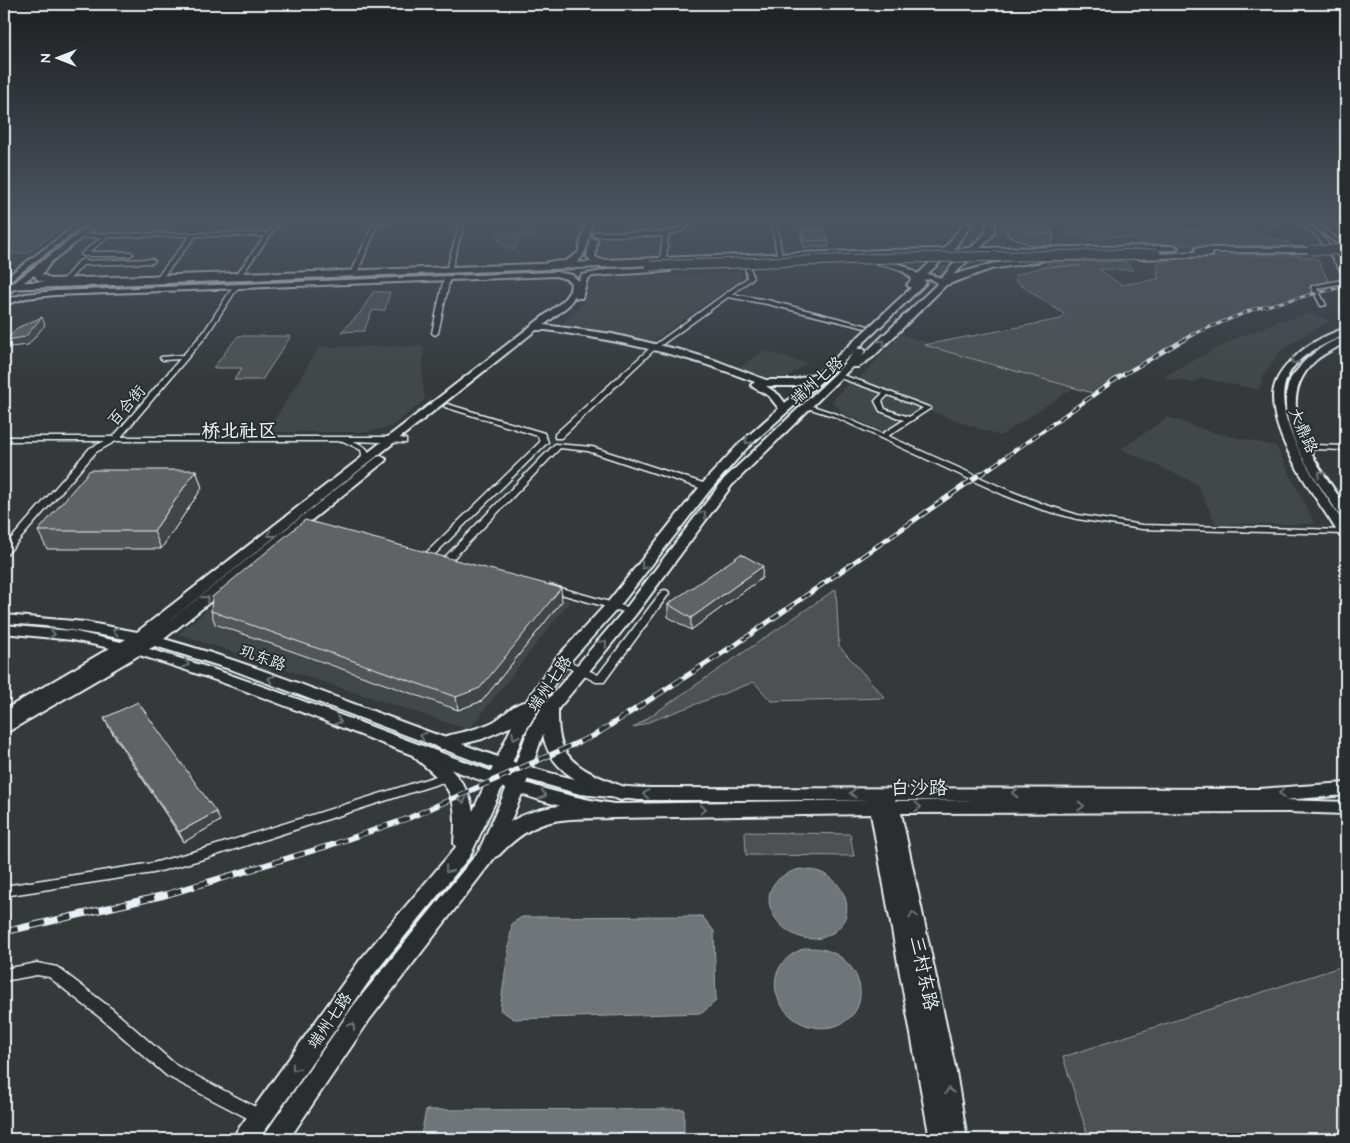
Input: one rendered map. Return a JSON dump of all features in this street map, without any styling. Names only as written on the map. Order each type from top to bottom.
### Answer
[{"type":"main road","points":[[4,289],[15,286],[52,285],[68,282],[87,286],[281,276]]},
{"type":"main road","points":[[4,289],[169,285],[365,276]]},
{"type":"main road","points":[[917,276],[923,281]]},
{"type":"main road","points":[[923,281],[925,276]]},
{"type":"main road","points":[[820,375],[836,352],[865,326],[923,281],[926,276]]},
{"type":"main road","points":[[932,276],[943,283]]},
{"type":"main road","points":[[841,374],[869,355],[949,276]]},
{"type":"main road","points":[[943,283],[956,276]]},
{"type":"main road","name":"端州七路","points":[[275,1139],[362,1012],[486,856],[519,780],[536,730],[550,708],[631,611],[728,482],[841,374],[923,281]]},
{"type":"main road","name":"端州七路","points":[[245,1139],[367,967],[463,851],[515,735],[539,694],[562,661],[613,605],[706,487],[742,447],[820,375],[846,354],[923,281]]},
{"type":"main road","points":[[442,743],[486,733],[512,719],[539,694]]},
{"type":"main road","points":[[550,708],[550,732],[557,752],[576,771],[592,781],[621,793]]},
{"type":"main road","points":[[420,752],[458,785],[465,807],[463,851]]},
{"type":"main road","points":[[486,856],[512,830],[534,819],[552,814],[614,811]]},
{"type":"street","points":[[4,289],[17,276]]},
{"type":"street","points":[[15,286],[28,276]]},
{"type":"street","points":[[40,276],[50,281],[68,282],[180,276]]},
{"type":"street","points":[[68,282],[72,276]]},
{"type":"street","points":[[178,280],[209,276]]},
{"type":"street","points":[[4,303],[36,294],[498,276]]},
{"type":"street","points":[[4,729],[140,643],[302,523],[398,440],[540,329],[571,298],[575,282],[566,276]]},
{"type":"street","points":[[302,523],[364,461],[447,406],[578,298],[583,279],[586,276]]},
{"type":"street","points":[[558,436],[653,348],[750,278],[750,276]]},
{"type":"street","points":[[435,333],[447,278]]},
{"type":"street","points":[[1323,305],[1314,287],[1346,280]]},
{"type":"street","points":[[251,282],[291,284]]},
{"type":"street","points":[[119,290],[169,285]]},
{"type":"street","name":"百合街","points":[[4,552],[93,450],[115,439],[205,334],[236,286]]},
{"type":"street","points":[[727,295],[767,302],[865,326]]},
{"type":"street","points":[[540,329],[653,348],[714,363],[766,383],[783,384],[820,375]]},
{"type":"street","name":"大鼎路","points":[[1345,533],[1291,445],[1280,420],[1276,400],[1278,384],[1295,358],[1316,344],[1346,329]]},
{"type":"street","name":"大鼎路","points":[[1346,338],[1327,348],[1298,371],[1290,385],[1288,400],[1291,421],[1302,444],[1346,516]]},
{"type":"street","points":[[653,348],[744,379],[774,394],[780,399],[784,408]]},
{"type":"street","points":[[163,358],[185,358]]},
{"type":"street","points":[[841,374],[928,408],[882,436]]},
{"type":"street","points":[[887,393],[878,401],[882,410],[910,420]]},
{"type":"street","points":[[428,556],[544,442],[541,435],[447,406]]},
{"type":"street","points":[[806,406],[835,415],[1007,493],[1043,507],[1086,518],[1142,527],[1345,533]]},
{"type":"street","points":[[4,439],[398,440]]},
{"type":"street","points":[[339,439],[354,443],[364,449],[366,454],[364,461]]},
{"type":"street","points":[[446,561],[558,446],[589,449],[706,487]]},
{"type":"street","points":[[1314,447],[1346,448]]},
{"type":"street","points":[[419,554],[455,563]]},
{"type":"street","points":[[541,586],[631,611]]},
{"type":"street","points":[[562,661],[600,680],[665,593]]},
{"type":"street","name":"玑东路","points":[[4,619],[76,625],[140,643],[226,662],[442,743],[499,773]]},
{"type":"street","name":"玑东路","points":[[4,630],[140,643],[420,752],[499,773]]},
{"type":"street","points":[[4,717],[140,643]]},
{"type":"street","name":"白沙路","points":[[499,773],[572,803],[614,811],[884,802],[1258,795],[1346,789]]},
{"type":"street","points":[[4,891],[153,868],[207,853],[449,776]]},
{"type":"street","name":"白沙路","points":[[519,780],[621,793],[884,802],[1346,808]]},
{"type":"street","name":"三村东路","points":[[884,802],[942,1139]]},
{"type":"street","name":"三村东路","points":[[884,802],[946,1072],[956,1139]]},
{"type":"street","points":[[4,975],[38,969],[52,971],[172,1070],[260,1117]]},
{"type":"shaded area","points":[[741,276],[741,279],[650,343],[561,326],[583,302],[590,283],[603,278]]},
{"type":"shaded area","points":[[1015,276],[1109,276],[1121,285],[1158,279],[1158,276],[1326,276],[1330,284],[1301,297],[1254,309],[1187,337],[1119,377],[1096,394],[924,345],[1061,319],[1064,314],[1016,282]]},
{"type":"shaded area","points":[[373,292],[390,292],[385,310],[372,311],[364,331],[341,332],[360,313]]},
{"type":"shaded area","points":[[1312,314],[1330,321],[1291,343],[1279,353],[1265,373],[1259,390],[1201,378],[1194,383],[1165,378],[1170,373],[1235,339],[1276,322]]},
{"type":"shaded area","points":[[901,334],[1072,389],[1000,436],[923,409],[909,417],[885,409],[881,401],[890,392],[858,380]]},
{"type":"shaded area","points":[[238,336],[291,336],[262,380],[234,380],[242,368],[213,368]]},
{"type":"shaded area","points":[[424,346],[422,376],[425,400],[391,427],[367,432],[267,432],[319,347]]},
{"type":"shaded area","points":[[764,351],[806,363],[788,377],[770,378],[739,368]]},
{"type":"shaded area","points":[[851,381],[882,393],[876,400],[882,410],[907,419],[886,433],[841,412],[832,401]]},
{"type":"shaded area","points":[[1168,417],[1211,432],[1276,446],[1315,524],[1216,524],[1197,484],[1121,449]]},
{"type":"shaded area","points":[[307,528],[570,601],[469,730],[178,634]]},
{"type":"shaded area","points":[[836,589],[839,646],[885,698],[771,701],[754,682],[633,728]]},
{"type":"shaded area","points":[[745,832],[850,834],[854,856],[746,855]]},
{"type":"shaded area","points":[[800,869],[820,872],[833,880],[844,894],[846,902],[847,910],[841,925],[834,932],[817,939],[801,937],[786,930],[775,918],[770,904],[771,890],[780,878]]},
{"type":"shaded area","points":[[702,916],[714,931],[716,1001],[702,1013],[514,1019],[500,1010],[512,923],[522,917]]},
{"type":"shaded area","points":[[805,948],[825,950],[839,956],[851,967],[856,975],[859,983],[860,1000],[855,1012],[839,1025],[813,1027],[798,1021],[786,1011],[778,999],[775,985],[778,970],[788,958]]},
{"type":"shaded area","points":[[1346,965],[1346,1139],[1089,1139],[1063,1057]]},
{"type":"shaded area","points":[[684,1109],[684,1139],[420,1139],[426,1110]]},
{"type":"building","points":[[42,317],[25,337],[7,340],[17,328]]},
{"type":"building","points":[[90,470],[196,470],[154,531],[38,531]]},
{"type":"building","points":[[305,520],[561,588],[480,688],[456,697],[211,611],[212,597]]},
{"type":"building","points":[[741,554],[763,566],[691,618],[668,604]]},
{"type":"building","points":[[138,702],[216,812],[179,832],[104,718]]},
{"type":"tunnel","points":[[930,283],[937,276]]},
{"type":"railway","points":[[1191,335],[1254,309],[1346,286]]},
{"type":"railway","points":[[980,475],[1119,377],[1194,334]]},
{"type":"railway","points":[[728,650],[982,473]]},
{"type":"railway","points":[[252,869],[328,846],[409,818],[595,735],[730,648]]},
{"type":"railway","points":[[4,932],[165,895],[256,868]]},
{"type":"district","name":"桥北社区","points":[[239,430]]}]
